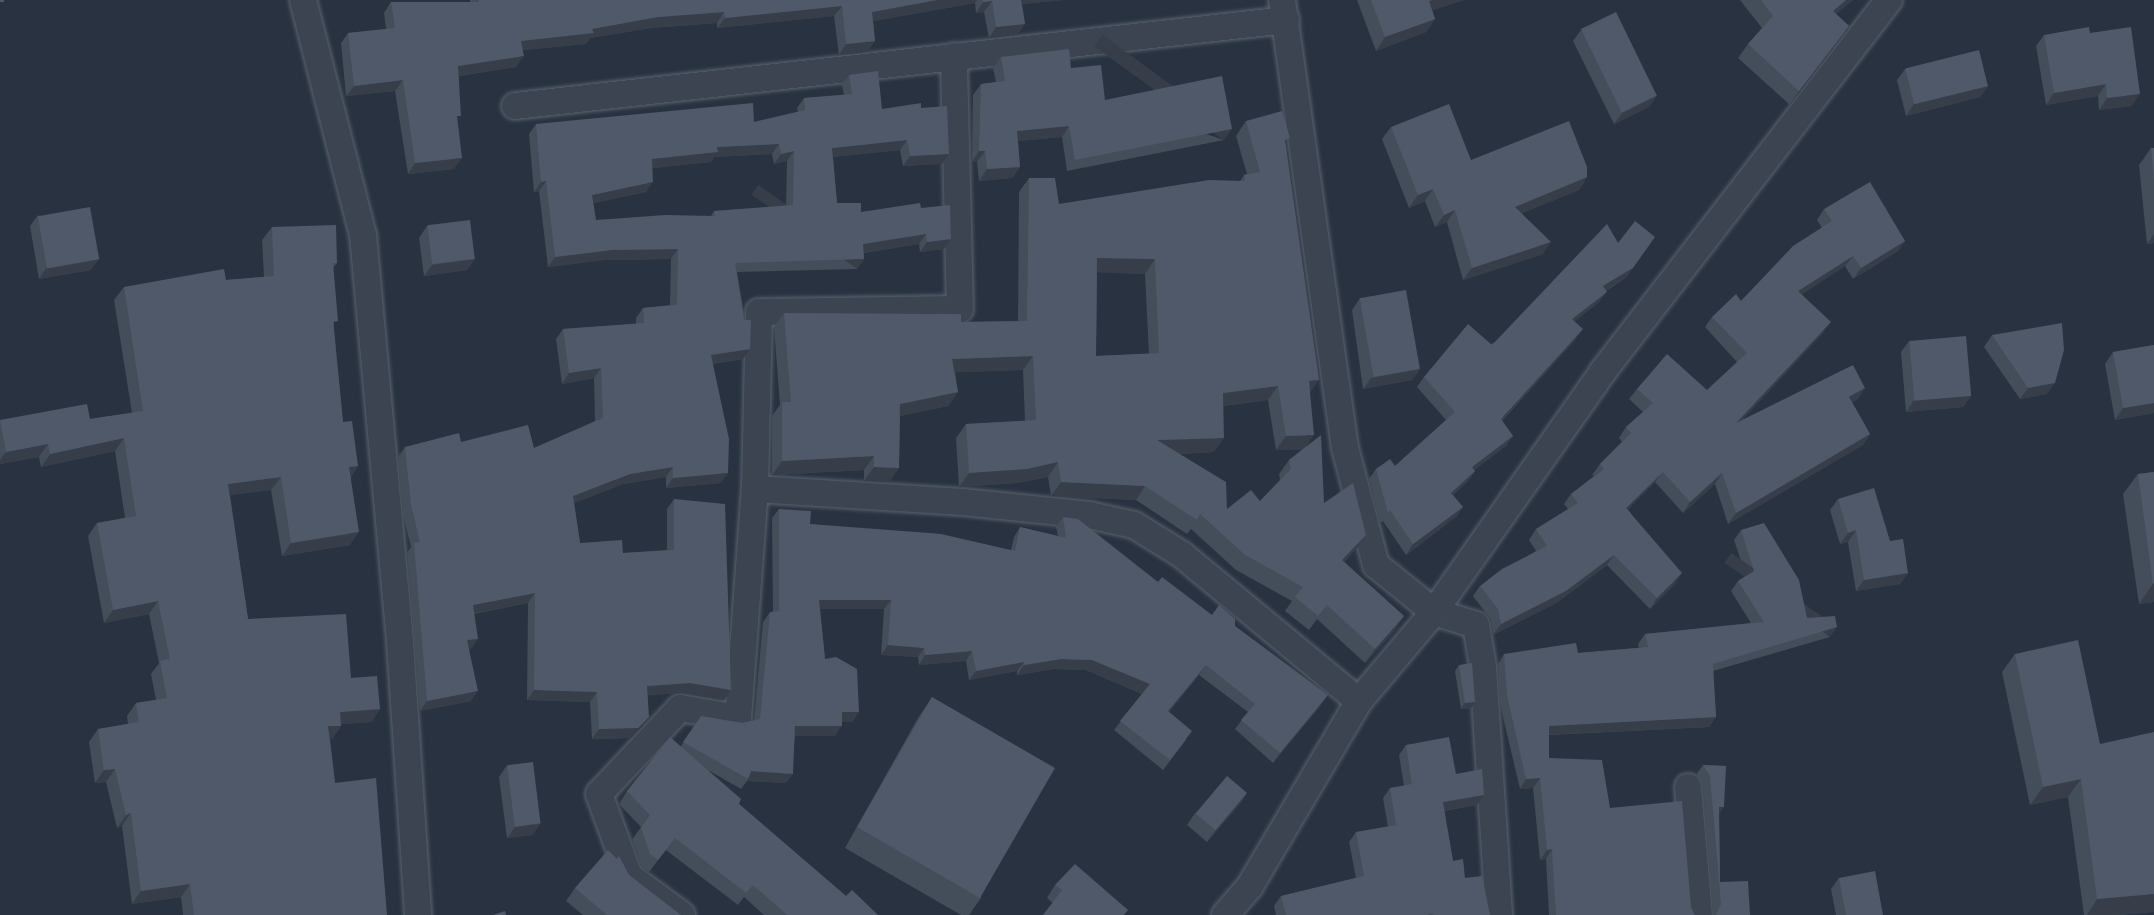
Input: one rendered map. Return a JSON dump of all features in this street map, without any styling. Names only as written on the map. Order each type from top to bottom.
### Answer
[{"type":"street","points":[[303,0],[363,235],[400,642],[418,915]]},
{"type":"street","points":[[1225,915],[1250,886],[1359,701],[1434,612],[1604,370],[1889,0]]},
{"type":"street","points":[[515,106],[954,56],[1284,10],[1345,448],[1376,565],[1434,612],[1476,625],[1483,667],[1499,915]]},
{"type":"street","points":[[682,915],[629,876],[599,794],[680,708],[738,718],[755,489],[759,312],[960,309],[954,56]]},
{"type":"street","points":[[755,489],[963,502],[1089,515],[1134,525],[1181,554],[1359,701]]},
{"type":"street","points":[[1688,787],[1699,915]]},
{"type":"street","points":[[1250,886],[1253,915]]},
{"type":"path","points":[[0,0],[6,0]]},
{"type":"building","points":[[479,0],[937,0],[872,12],[875,41],[846,44],[842,6],[725,18],[724,12],[658,17],[592,29],[594,33],[521,41],[524,56],[458,66],[461,116],[457,116],[462,158],[415,163],[403,80],[354,86],[348,33],[395,28],[391,2],[479,2]]},
{"type":"building","points":[[983,0],[1021,0],[1025,24],[996,27],[992,1],[983,2]]},
{"type":"building","points":[[1371,0],[1432,0],[1429,1],[1435,19],[1385,37]]},
{"type":"building","points":[[1761,0],[1846,0],[1833,11],[1849,26],[1799,91],[1748,44],[1773,16]]},
{"type":"building","points":[[1616,12],[1657,96],[1622,113],[1581,29]]},
{"type":"building","points":[[2089,27],[2090,33],[2131,27],[2140,94],[2107,98],[2106,84],[2054,93],[2044,35]]},
{"type":"building","points":[[1069,49],[1071,68],[1101,65],[1105,100],[1222,76],[1232,129],[1075,160],[1069,126],[1017,131],[1020,167],[987,169],[985,151],[979,151],[981,84],[1005,81],[1001,57]]},
{"type":"building","points":[[1979,50],[1988,86],[1914,104],[1905,68]]},
{"type":"building","points":[[878,71],[882,109],[921,103],[921,108],[947,106],[949,154],[910,156],[907,140],[832,148],[837,203],[861,203],[861,212],[920,203],[921,208],[950,205],[951,239],[927,242],[926,234],[863,244],[864,259],[735,263],[744,320],[751,320],[750,349],[711,355],[729,439],[728,473],[673,478],[673,467],[630,474],[573,496],[580,543],[622,540],[623,553],[674,550],[674,499],[725,504],[731,690],[690,683],[647,686],[649,717],[638,728],[599,729],[597,692],[534,690],[535,593],[473,605],[478,639],[467,640],[478,691],[427,701],[414,543],[420,542],[411,505],[405,447],[459,433],[461,442],[528,425],[534,448],[603,418],[601,368],[569,373],[563,329],[644,323],[643,308],[677,305],[678,249],[611,250],[555,257],[546,181],[541,182],[536,124],[753,103],[754,122],[805,110],[804,98],[852,94],[849,75]],"holes":[[[779,144],[781,154],[794,151],[793,205],[714,211],[715,216],[665,215],[596,220],[592,195],[653,182],[652,159],[718,152],[717,147]]]},
{"type":"building","points":[[1449,104],[1471,160],[1569,121],[1587,167],[1587,177],[1515,207],[1551,242],[1472,268],[1455,210],[1444,215],[1433,189],[1418,195],[1391,127]]},
{"type":"building","points":[[1282,111],[1290,138],[1285,140],[1319,380],[1309,381],[1314,435],[1286,436],[1278,386],[1223,393],[1224,438],[1157,440],[1226,482],[1227,509],[1251,490],[1260,501],[1291,469],[1289,460],[1321,435],[1324,503],[1353,483],[1366,535],[1342,560],[1404,616],[1375,649],[1327,605],[1318,616],[1295,597],[1303,587],[1245,555],[1200,514],[1197,520],[1145,486],[1061,482],[1058,462],[1027,469],[969,473],[966,424],[1036,420],[1033,356],[952,359],[958,392],[900,404],[899,468],[874,467],[874,456],[782,461],[782,402],[791,402],[784,313],[961,314],[961,322],[1027,321],[1029,178],[1055,178],[1059,204],[1209,180],[1245,181],[1244,175],[1260,172],[1246,121]],"holes":[[[1097,258],[1155,259],[1159,353],[1096,356]]]},
{"type":"building","points":[[2151,148],[2154,148],[2154,181]]},
{"type":"building","points":[[1870,182],[1905,241],[1861,268],[1853,256],[1798,291],[1831,322],[1736,423],[1853,365],[1865,388],[1849,397],[1870,434],[1736,513],[1722,473],[1690,502],[1663,472],[1626,508],[1682,573],[1657,598],[1614,555],[1566,591],[1501,624],[1498,609],[1480,586],[1502,569],[1547,546],[1536,529],[1578,503],[1571,494],[1604,469],[1600,464],[1631,433],[1626,427],[1653,403],[1637,389],[1667,354],[1707,390],[1747,353],[1712,317],[1736,294],[1741,301],[1793,246],[1832,221],[1824,209]]},
{"type":"building","points":[[90,207],[99,259],[47,268],[38,216]]},
{"type":"building","points":[[470,220],[475,259],[432,264],[427,225]]},
{"type":"building","points":[[1635,221],[1655,237],[1633,268],[1603,286],[1607,292],[1572,319],[1583,329],[1501,419],[1513,436],[1472,467],[1475,471],[1451,493],[1463,507],[1413,544],[1390,510],[1388,513],[1376,469],[1390,459],[1395,466],[1455,412],[1424,377],[1468,324],[1492,345],[1607,224],[1618,243]]},
{"type":"building","points":[[336,225],[337,263],[333,263],[338,321],[333,322],[343,422],[352,421],[358,466],[349,467],[359,532],[291,543],[281,477],[228,484],[248,619],[346,614],[351,678],[377,676],[380,709],[340,712],[341,726],[328,726],[335,783],[376,778],[387,915],[194,915],[190,884],[141,891],[131,813],[126,815],[115,769],[104,770],[98,729],[139,722],[136,703],[167,698],[160,661],[170,659],[158,601],[113,610],[97,523],[136,516],[124,438],[50,454],[48,444],[6,452],[0,420],[87,404],[90,419],[143,411],[124,287],[224,269],[226,280],[274,276],[272,227]]},
{"type":"building","points":[[1406,290],[1420,369],[1374,377],[1360,298]]},
{"type":"building","points":[[2062,323],[2064,350],[2055,383],[2028,388],[1992,335]]},
{"type":"building","points":[[1966,336],[1971,396],[1914,401],[1909,341]]},
{"type":"building","points":[[2154,345],[2154,403],[2123,408],[2113,352]]},
{"type":"building","points":[[2154,472],[2154,583],[2153,584],[2138,474]]},
{"type":"building","points":[[1874,488],[1890,541],[1903,539],[1908,573],[1864,580],[1856,530],[1848,533],[1838,499]]},
{"type":"building","points":[[779,509],[811,511],[810,524],[941,534],[1015,551],[1020,527],[1066,538],[1063,517],[1078,519],[1158,582],[1162,577],[1212,615],[1219,605],[1235,619],[1235,626],[1328,695],[1280,753],[1241,720],[1255,704],[1206,665],[1168,711],[1192,731],[1170,760],[1120,721],[1150,684],[1092,660],[1061,659],[1024,665],[1024,662],[976,671],[972,651],[925,655],[924,648],[888,645],[891,600],[819,600],[825,659],[836,657],[857,669],[859,712],[842,712],[842,726],[795,726],[793,774],[751,771],[748,779],[683,742],[701,716],[742,723],[760,719],[770,612],[779,611]]},
{"type":"building","points":[[1764,523],[1799,580],[1807,618],[1835,616],[1837,627],[1713,664],[1716,717],[1549,726],[1549,758],[1602,760],[1610,808],[1682,801],[1691,907],[1695,915],[1556,915],[1552,849],[1547,850],[1540,778],[1526,779],[1507,695],[1504,654],[1576,643],[1578,653],[1648,647],[1645,634],[1764,622],[1738,581],[1754,571],[1741,530]]},
{"type":"building","points":[[2078,640],[2100,744],[2154,732],[2154,894],[2097,899],[2081,779],[2043,787],[2015,654]]},
{"type":"building","points":[[1472,663],[1475,702],[1465,703],[1459,665]]},
{"type":"building","points":[[932,697],[1055,768],[980,898],[857,827]]},
{"type":"building","points":[[670,737],[741,799],[739,804],[846,896],[852,890],[878,915],[787,915],[753,885],[746,893],[675,838],[658,860],[650,854],[641,828],[650,815],[627,791]]},
{"type":"building","points":[[1449,737],[1456,774],[1482,769],[1484,795],[1443,802],[1453,861],[1463,859],[1465,878],[1482,876],[1490,915],[1434,915],[1433,913],[1427,915],[1286,915],[1281,896],[1364,876],[1356,832],[1396,825],[1390,788],[1412,784],[1406,745]]},
{"type":"building","points":[[533,762],[541,824],[515,827],[507,765]]},
{"type":"building","points":[[1703,765],[1726,766],[1724,807],[1719,807],[1720,882],[1748,881],[1750,915],[1716,915],[1721,904],[1710,776]]},
{"type":"building","points":[[1227,776],[1247,793],[1215,830],[1196,814]]},
{"type":"building","points":[[608,850],[617,859],[619,856],[629,875],[681,915],[607,915],[575,888]]},
{"type":"building","points":[[1075,864],[1128,910],[1123,915],[1043,915],[1062,890],[1055,885]]},
{"type":"building","points":[[1875,871],[1883,915],[1846,915],[1839,878]]},
{"type":"building","points":[[505,911],[506,915],[493,915]]}]
